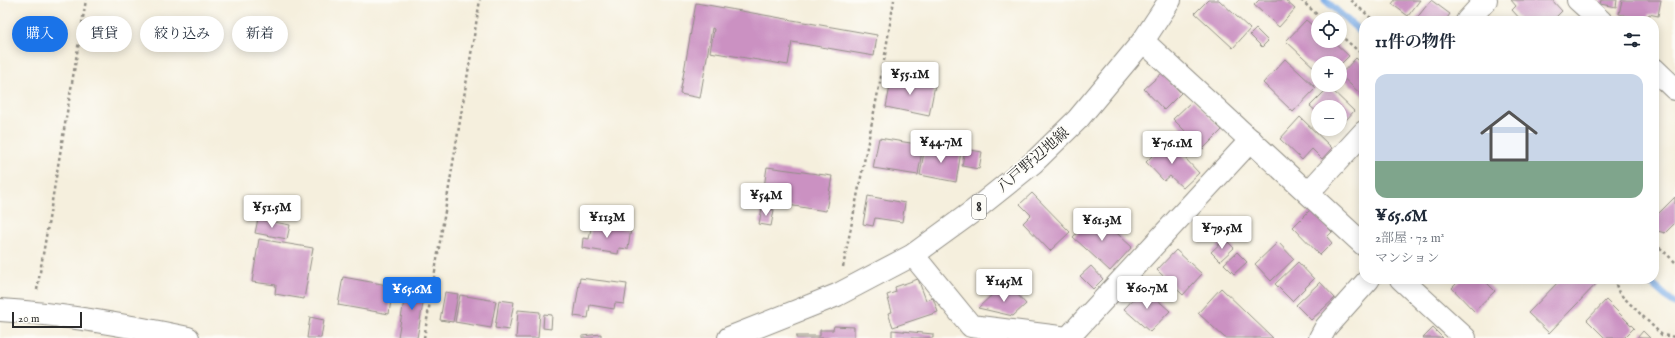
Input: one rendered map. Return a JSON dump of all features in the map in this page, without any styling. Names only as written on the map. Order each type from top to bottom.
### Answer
[{"type":"street","name":"八戸野辺地線","points":[[729,338],[837,295],[913,255],[972,212],[1033,163],[1078,119],[1143,41],[1170,0]]},
{"type":"street","points":[[1471,16],[1486,0]]},
{"type":"street","points":[[1578,0],[1596,16]]},
{"type":"street","points":[[1143,41],[1359,240]]},
{"type":"street","points":[[1659,75],[1675,89]]},
{"type":"street","points":[[1308,193],[1359,137]]},
{"type":"street","points":[[913,255],[971,326],[1068,338],[1251,140]]},
{"type":"street","points":[[1320,338],[1326,326],[1364,284]]},
{"type":"street","points":[[1406,284],[1465,338]]},
{"type":"street","points":[[0,310],[32,312],[109,322],[188,338]]},
{"type":"path","points":[[32,312],[86,0]]},
{"type":"path","points":[[424,338],[480,0]]},
{"type":"path","points":[[837,295],[883,67],[894,0]]},
{"type":"path","points":[[1301,0],[1314,12]]},
{"type":"path","points":[[1351,0],[1369,16]]},
{"type":"path","points":[[1347,41],[1359,52]]},
{"type":"path","points":[[1659,247],[1675,262]]},
{"type":"path","points":[[1616,284],[1619,293],[1662,335],[1675,337]]},
{"type":"building","points":[[1208,0],[1219,0],[1250,29],[1233,48],[1195,13]]},
{"type":"building","points":[[1259,0],[1285,0],[1295,9],[1279,27],[1254,5]]},
{"type":"building","points":[[1395,0],[1420,0],[1408,16],[1392,4]]},
{"type":"building","points":[[1431,0],[1450,14],[1449,16],[1418,16]]},
{"type":"building","points":[[1511,0],[1552,0],[1562,11],[1557,16],[1517,16],[1512,10],[1516,6]]},
{"type":"building","points":[[1601,0],[1617,0],[1616,7],[1600,4]]},
{"type":"building","points":[[1622,0],[1661,0],[1658,16],[1649,14],[1649,16],[1629,16],[1619,14]]},
{"type":"building","points":[[696,3],[877,35],[874,56],[792,42],[788,65],[710,52],[714,29],[712,28],[700,98],[680,94]]},
{"type":"building","points":[[1306,20],[1311,24],[1311,48],[1340,48],[1349,56],[1347,58],[1347,56],[1311,56],[1311,64],[1286,41]]},
{"type":"building","points":[[1256,29],[1268,41],[1262,47],[1250,35]]},
{"type":"building","points":[[1356,58],[1359,61],[1359,92],[1347,81],[1347,68]]},
{"type":"building","points":[[1285,59],[1311,83],[1312,92],[1293,112],[1263,83]]},
{"type":"building","points":[[1162,73],[1181,93],[1164,110],[1144,89]]},
{"type":"building","points":[[892,76],[935,85],[929,116],[886,107]]},
{"type":"building","points":[[1324,92],[1334,92],[1343,100],[1316,100]]},
{"type":"building","points":[[1193,100],[1222,130],[1203,149],[1173,119]]},
{"type":"building","points":[[1347,104],[1354,111],[1347,119]]},
{"type":"building","points":[[1300,117],[1311,128],[1311,136],[1320,136],[1332,148],[1322,159],[1312,149],[1302,160],[1280,139]]},
{"type":"building","points":[[879,138],[923,145],[918,175],[873,168]]},
{"type":"building","points":[[1168,140],[1199,173],[1183,188],[1170,176],[1164,181],[1146,162]]},
{"type":"building","points":[[925,146],[961,152],[956,182],[920,175]]},
{"type":"building","points":[[965,149],[982,152],[979,169],[962,166]]},
{"type":"building","points":[[767,167],[832,176],[826,211],[762,201]]},
{"type":"building","points":[[1032,193],[1070,232],[1050,251],[1023,223],[1031,215],[1020,204]]},
{"type":"building","points":[[868,196],[905,203],[902,222],[875,218],[873,226],[863,224]]},
{"type":"building","points":[[1675,197],[1675,223],[1665,233],[1659,231],[1659,213]]},
{"type":"building","points":[[762,208],[774,210],[771,226],[759,224]]},
{"type":"building","points":[[1311,209],[1332,232],[1327,237],[1332,243],[1320,255],[1293,227]]},
{"type":"building","points":[[1095,213],[1132,247],[1110,271],[1073,237]]},
{"type":"building","points":[[258,219],[290,225],[287,239],[255,233]]},
{"type":"building","points":[[592,223],[631,229],[628,249],[619,248],[618,254],[582,248],[583,238],[589,239]]},
{"type":"building","points":[[259,239],[313,248],[304,299],[275,294],[276,285],[252,282]]},
{"type":"building","points":[[1225,239],[1234,248],[1220,261],[1211,252]]},
{"type":"building","points":[[1278,242],[1294,259],[1271,281],[1255,264]]},
{"type":"building","points":[[1176,250],[1202,274],[1183,295],[1157,270]]},
{"type":"building","points":[[1237,252],[1247,262],[1234,274],[1224,264]]},
{"type":"building","points":[[1298,262],[1314,279],[1292,301],[1275,284]]},
{"type":"building","points":[[1091,266],[1103,279],[1093,289],[1080,276]]},
{"type":"building","points":[[343,277],[393,286],[389,314],[338,305]]},
{"type":"building","points":[[580,278],[627,284],[624,304],[615,303],[614,309],[590,305],[588,318],[574,316]]},
{"type":"building","points":[[918,279],[926,300],[933,298],[938,312],[893,327],[888,313],[892,312],[887,295],[896,292],[895,287]]},
{"type":"building","points":[[407,282],[426,286],[417,338],[398,337]]},
{"type":"building","points":[[1320,282],[1335,298],[1311,320],[1296,305]]},
{"type":"building","points":[[1456,284],[1488,284],[1495,291],[1474,311],[1452,288]]},
{"type":"building","points":[[1556,284],[1596,284],[1549,333],[1528,313]]},
{"type":"building","points":[[1144,288],[1170,311],[1150,332],[1124,309]]},
{"type":"building","points":[[1221,288],[1273,338],[1225,338],[1198,313]]},
{"type":"building","points":[[996,291],[1017,294],[1026,304],[1013,316],[978,308]]},
{"type":"building","points":[[445,292],[458,294],[453,322],[440,320]]},
{"type":"building","points":[[460,295],[496,301],[491,328],[455,322]]},
{"type":"building","points":[[499,300],[514,302],[509,330],[495,328]]},
{"type":"building","points":[[1606,300],[1634,328],[1624,338],[1605,338],[1587,320]]},
{"type":"building","points":[[518,310],[540,312],[538,338],[516,338]]},
{"type":"building","points":[[544,314],[552,315],[551,329],[543,328]]},
{"type":"building","points":[[310,317],[324,320],[321,338],[307,338]]},
{"type":"building","points":[[834,326],[854,327],[854,338],[796,338],[796,336],[820,336],[820,330],[833,330]]},
{"type":"building","points":[[1433,328],[1443,338],[1423,338]]},
{"type":"building","points":[[892,330],[933,334],[933,338],[892,338]]},
{"type":"building","points":[[1643,331],[1650,338],[1637,338]]},
{"type":"building","points":[[601,334],[601,338],[582,338],[582,336]]},
{"type":"waterway","points":[[1325,0],[1359,31]]},
{"type":"waterway","points":[[1652,284],[1675,304]]}]
